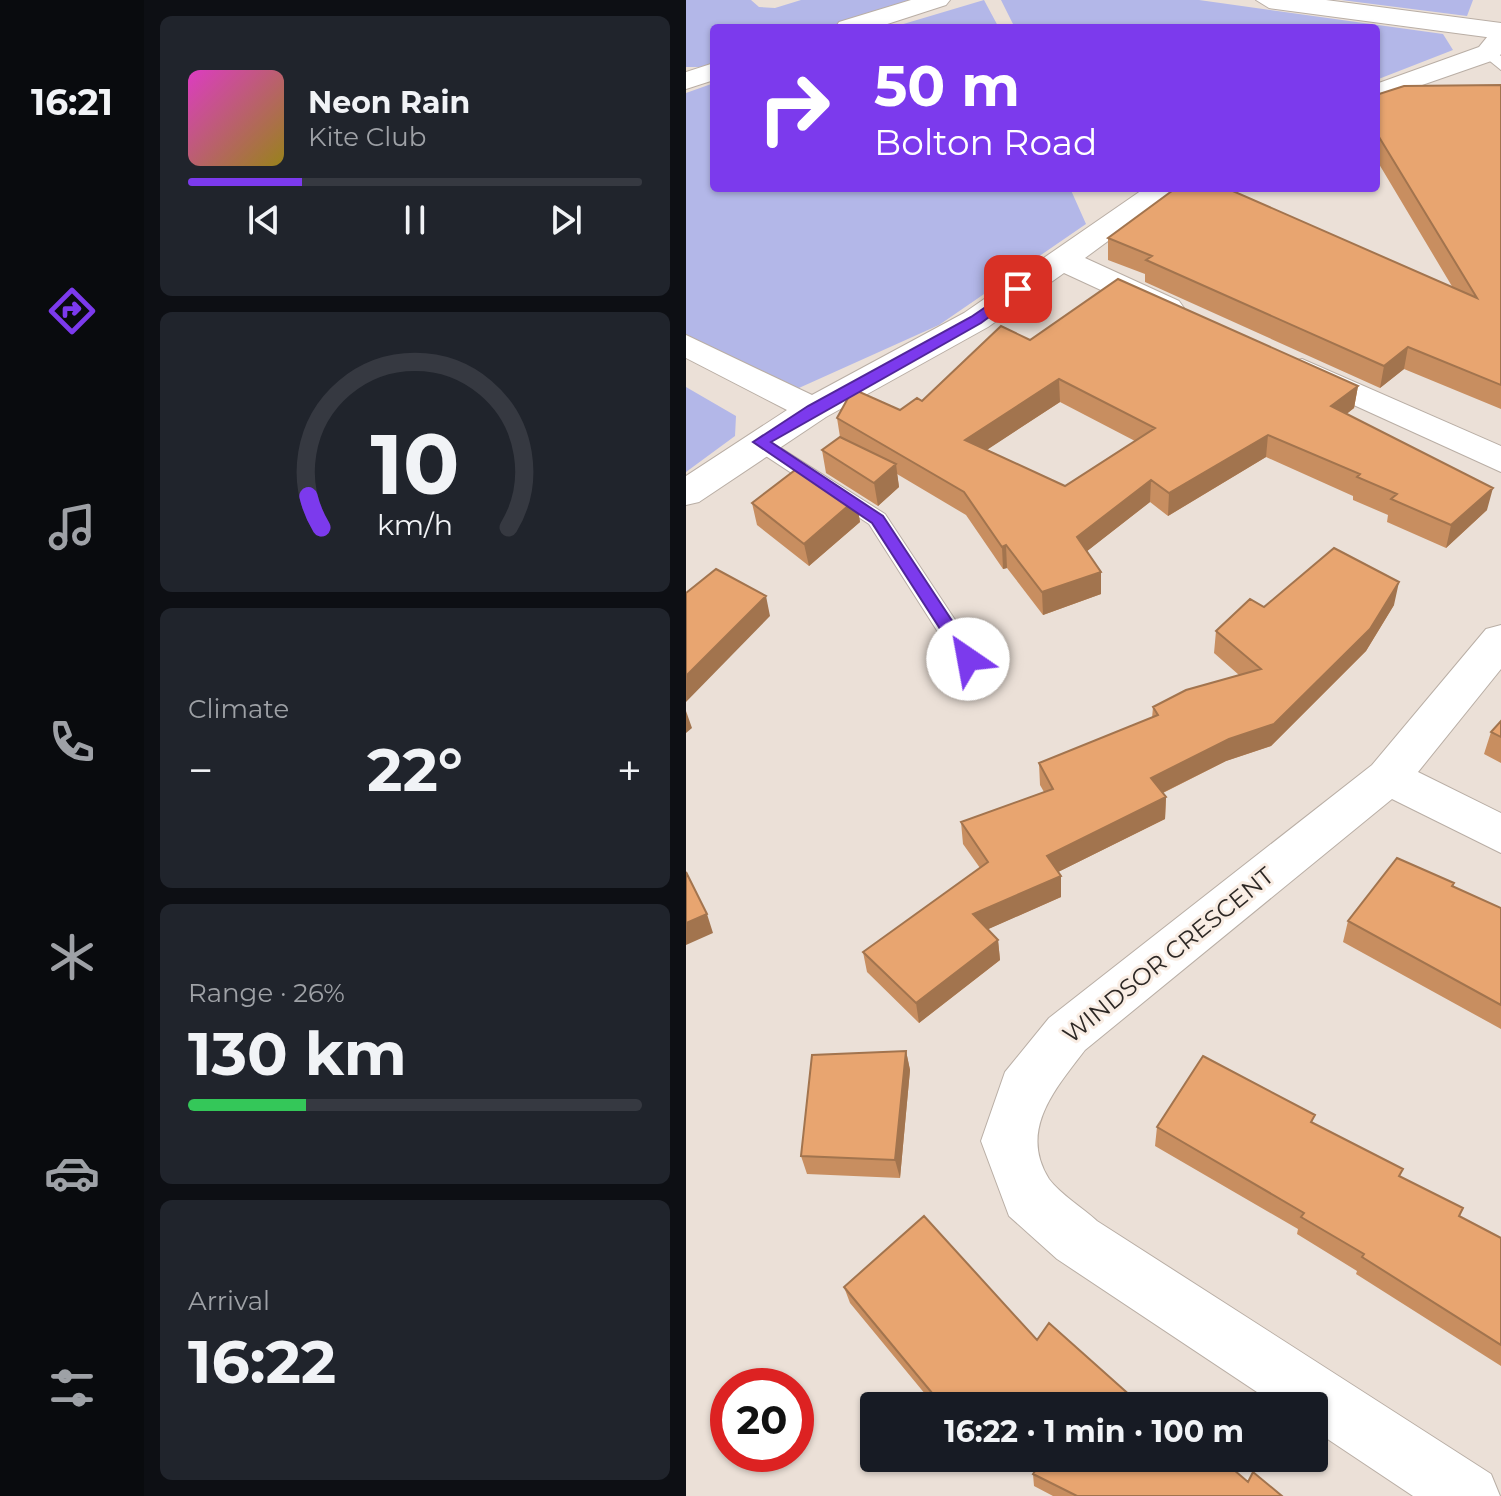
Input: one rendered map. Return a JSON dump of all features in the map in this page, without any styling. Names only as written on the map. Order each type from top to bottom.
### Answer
[{"type":"street","points":[[861,24],[937,0]]},
{"type":"street","points":[[1269,0],[1294,2],[1498,46]]},
{"type":"street","points":[[1388,89],[1498,46]]},
{"type":"street","points":[[686,67],[710,69]]},
{"type":"street","points":[[686,81],[710,71]]},
{"type":"street","points":[[686,493],[813,409],[976,320],[1159,192]]},
{"type":"street","points":[[1060,259],[1202,324]]},
{"type":"street","points":[[686,345],[813,409]]},
{"type":"street","points":[[1273,356],[1501,460]]},
{"type":"street","name":"WINDSOR CRESCENT","points":[[1469,1496],[1077,1240],[1029,1197],[1008,1141],[1024,1089],[1067,1034],[1388,777],[1501,640]]},
{"type":"street","points":[[1388,777],[1501,834]]},
{"type":"lane","points":[[760,442],[877,519],[968,659]]},
{"type":"shaded area","points":[[686,0],[751,0],[759,7],[775,8],[801,0],[937,0],[861,24],[710,24],[710,67],[686,67]]},
{"type":"shaded area","points":[[984,0],[997,24],[903,24]]},
{"type":"shaded area","points":[[1001,0],[1199,0],[1371,24],[1013,24]]},
{"type":"shaded area","points":[[1341,0],[1473,0],[1467,16]]},
{"type":"shaded area","points":[[1380,25],[1443,34],[1453,50],[1380,78]]},
{"type":"shaded area","points":[[710,84],[710,192],[1072,192],[1086,224],[939,325],[790,392],[686,335],[686,93]]},
{"type":"shaded area","points":[[686,387],[736,416],[735,436],[686,472]]},
{"type":"building","points":[[1501,85],[1501,385],[1408,347],[1384,366],[1146,260],[1152,256],[1108,238],[1171,192],[1235,192],[1477,298],[1380,139],[1380,94],[1404,86]]},
{"type":"building","points":[[1118,279],[1358,386],[1331,406],[1493,488],[1451,525],[1391,499],[1397,494],[1357,477],[1360,474],[1268,435],[1169,493],[1151,480],[1077,537],[1101,572],[1042,592],[1006,545],[1002,547],[964,492],[837,418],[853,389],[900,410],[917,398],[922,401],[1001,326],[1030,340]],"holes":[[[1059,379],[1155,428],[1065,486],[965,440]]]},
{"type":"building","points":[[840,437],[896,464],[874,483],[822,450]]},
{"type":"building","points":[[803,464],[856,499],[804,544],[752,503]]},
{"type":"building","points":[[1334,548],[1399,582],[1370,629],[1274,724],[1229,739],[1151,778],[1166,797],[1047,856],[1061,876],[973,914],[998,940],[916,1003],[863,952],[988,862],[961,822],[1053,789],[1039,763],[1158,715],[1153,707],[1186,690],[1261,669],[1216,631],[1250,599],[1264,607]]},
{"type":"building","points":[[716,569],[766,596],[686,676],[686,593]]},
{"type":"building","points":[[1501,721],[1501,737],[1491,732]]},
{"type":"building","points":[[1397,858],[1501,908],[1501,1005],[1348,921]]},
{"type":"building","points":[[686,872],[707,914],[686,923]]},
{"type":"building","points":[[906,1051],[895,1160],[801,1156],[812,1055]]},
{"type":"building","points":[[1203,1056],[1315,1115],[1311,1122],[1403,1169],[1399,1176],[1463,1208],[1459,1216],[1501,1238],[1501,1345],[1362,1257],[1364,1254],[1301,1217],[1304,1213],[1157,1127]]},
{"type":"building","points":[[924,1216],[1037,1340],[1049,1323],[1126,1392],[931,1392],[844,1287]]},
{"type":"building","points":[[1236,1472],[1248,1482],[1253,1472],[1282,1496],[1077,1496],[1033,1474]]},
{"type":"route","points":[[968,659],[877,519],[760,442],[813,409],[976,320],[1018,289]]}]
